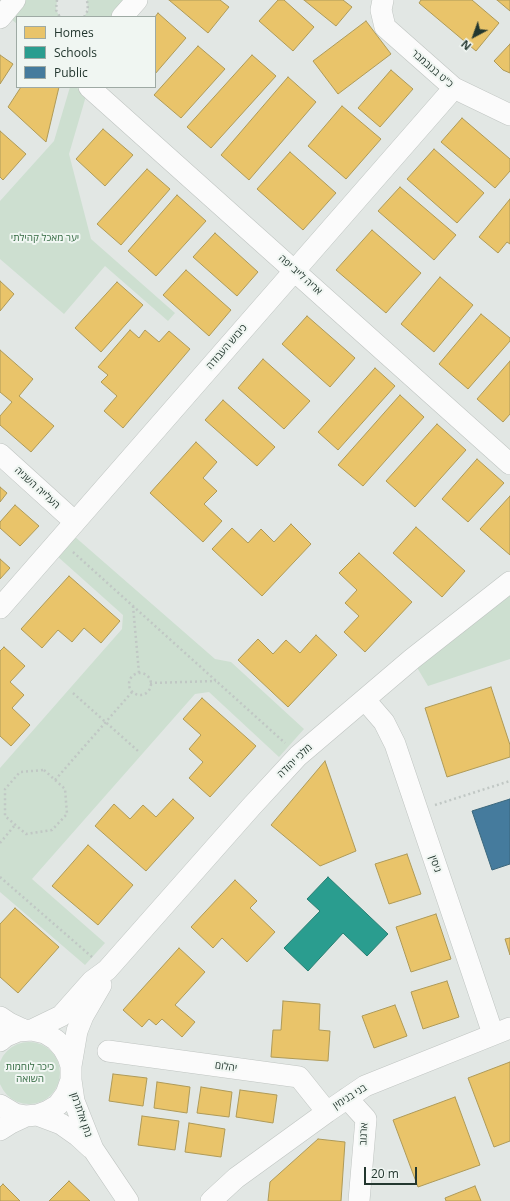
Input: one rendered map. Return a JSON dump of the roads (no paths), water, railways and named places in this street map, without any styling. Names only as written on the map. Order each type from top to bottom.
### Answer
[{"type":"street","points":[[123,16],[136,0]]},
{"type":"street","name":"כ\"ט בנובמבר","points":[[383,0],[381,10],[385,27],[454,88],[510,115]]},
{"type":"street","name":"אריה לייב יפה","points":[[90,88],[510,464]]},
{"type":"street","name":"כיבוש העבודה","points":[[0,608],[454,88]]},
{"type":"street","name":"העלייה השניה","points":[[0,454],[75,522]]},
{"type":"street","name":"מלכי יהודה","points":[[0,1041],[6,1036],[18,1031],[28,1030],[61,1016],[92,981],[100,964],[298,756],[412,659],[510,582]]},
{"type":"street","name":"גיסין","points":[[365,700],[384,722],[395,744],[417,810],[501,1031]]},
{"type":"street","name":"מלכי יהודה","points":[[71,1073],[77,1031],[83,1016],[101,986],[100,964]]},
{"type":"street","points":[[0,1016],[28,1030],[45,1033],[56,1040],[68,1057],[71,1073],[66,1094],[58,1105],[48,1111],[11,1122],[0,1130]]},
{"type":"street","name":"בני בנימין","points":[[211,1201],[236,1178],[365,1086],[501,1031]]},
{"type":"street","name":"יהלום","points":[[108,1051],[299,1077],[327,1112]]},
{"type":"street","name":"נתן אלתרמן","points":[[71,1073],[74,1101],[93,1149],[128,1201]]},
{"type":"street","name":"ארגוב","points":[[347,1098],[366,1119],[359,1201]]},
{"type":"street","name":"נתן אלתרמן","points":[[0,1105],[15,1114],[32,1116],[61,1124],[93,1149]]},
{"type":"park label","name":"יער מאכל קהילתי","points":[[45,238]]},
{"type":"park label","name":"כיכר לוחמות השואה","points":[[30,1072]]}]
